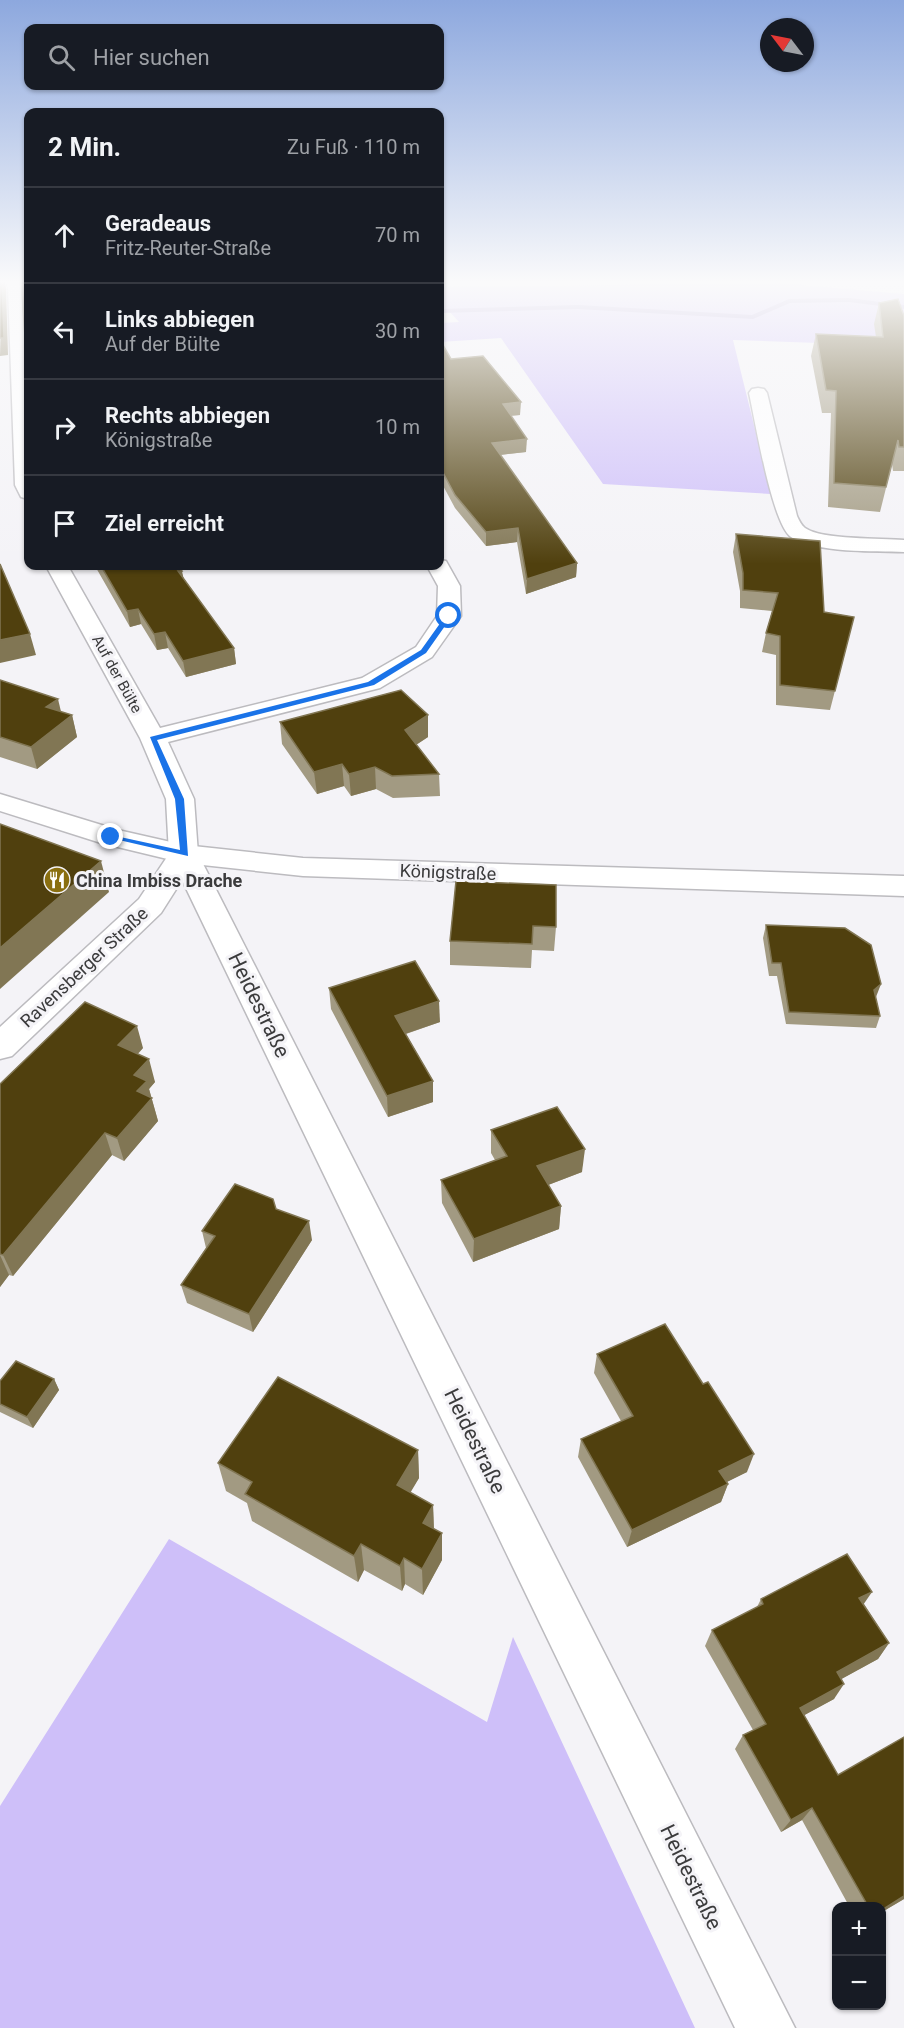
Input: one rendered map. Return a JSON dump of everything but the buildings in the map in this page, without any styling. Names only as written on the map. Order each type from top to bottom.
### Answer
[{"type":"street","points":[[18,375],[24,459]]},
{"type":"street","points":[[758,393],[787,516],[795,530],[804,536],[818,540],[904,546]]},
{"type":"street","points":[[0,421],[20,422]]},
{"type":"street","name":"Auf der Bülte","points":[[59,570],[153,738],[180,799],[184,854]]},
{"type":"street","points":[[153,738],[371,683],[397,668],[424,652],[449,616],[448,586],[440,570]]},
{"type":"street","name":"Königstraße","points":[[0,802],[111,837],[184,854],[303,867],[904,886]]},
{"type":"street","name":"Ravensberger Straße","points":[[0,1047],[150,906],[184,854]]},
{"type":"street","name":"Heidestraße","points":[[184,854],[766,2028]]},
{"type":"shaded area","points":[[527,375],[742,375],[771,494],[603,484]]},
{"type":"shaded area","points":[[169,1539],[487,1722],[513,1637],[695,2028],[0,2028],[0,1806]]},
{"type":"place","name":"China Imbiss Drache","points":[[57,880]]},
{"type":"route","points":[[111,837],[184,854],[180,799],[153,738],[371,683],[424,652],[449,616]]}]
